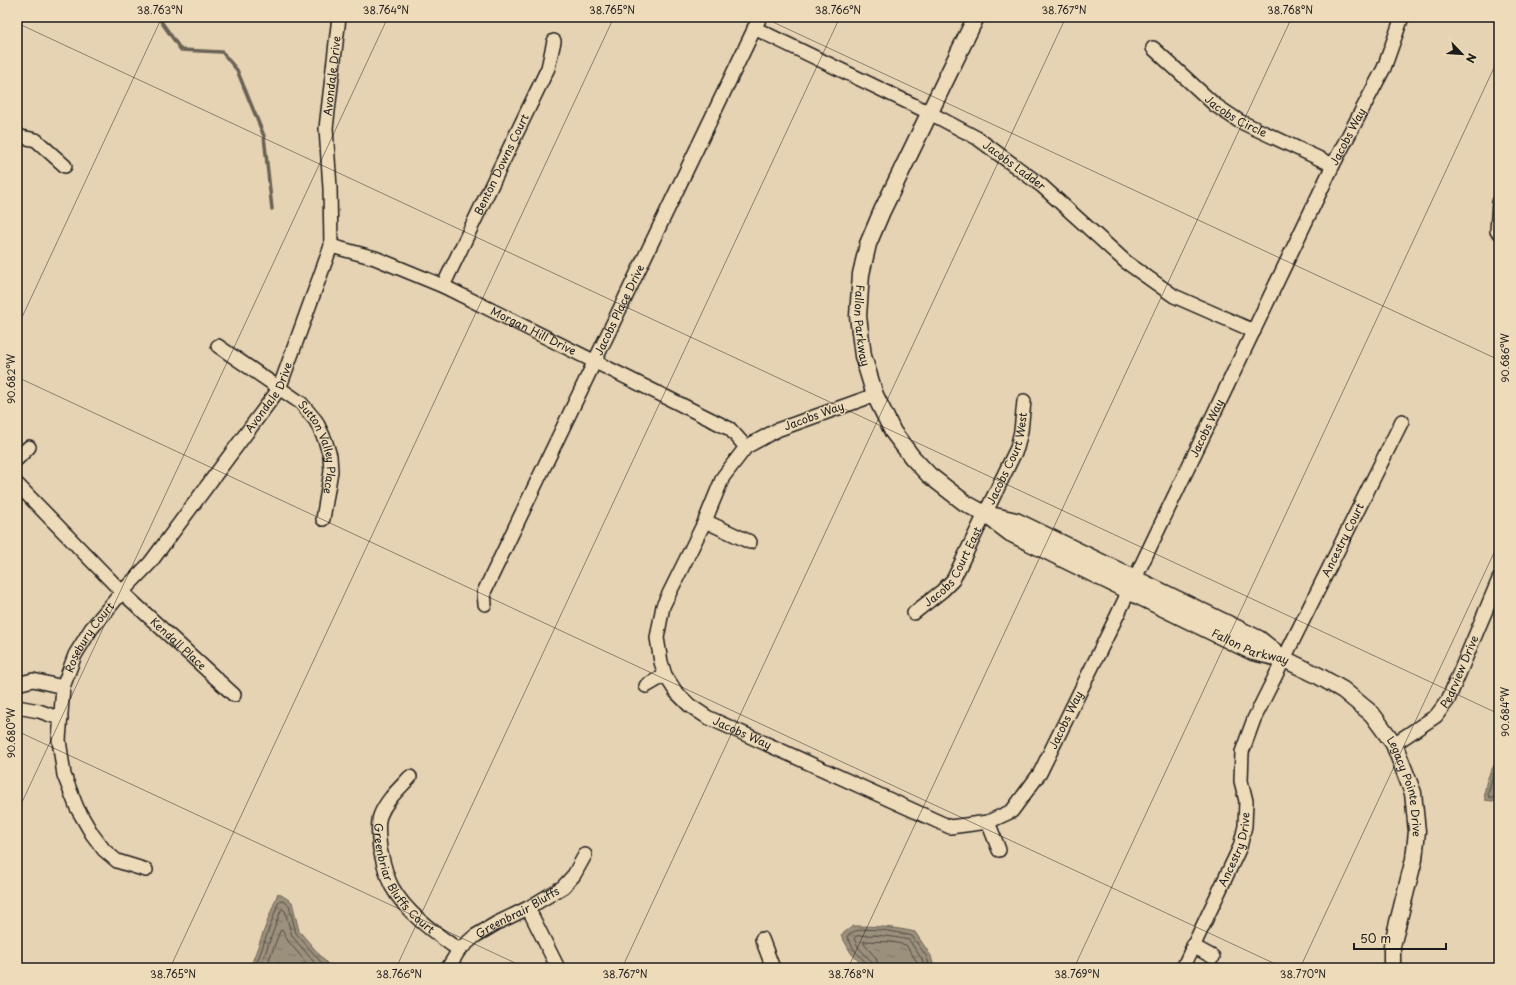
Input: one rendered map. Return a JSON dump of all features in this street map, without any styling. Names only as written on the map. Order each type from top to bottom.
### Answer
[{"type":"street","name":"Avondale Drive","points":[[122,592],[150,563],[279,389],[331,246],[330,188],[326,128],[339,17]]},
{"type":"street","name":"Fallon Parkway","points":[[976,17],[882,210],[868,244],[861,274],[858,316],[863,356],[875,395],[892,432],[929,475],[966,503],[985,514],[1016,521],[1132,585],[1259,639],[1284,659]]},
{"type":"street","name":"Jacobs Way","points":[[875,395],[776,430],[746,447],[723,477],[705,521],[663,606],[657,638],[661,662],[665,675],[676,692],[689,704],[714,720],[950,827],[988,822],[1012,810],[1040,773],[1254,332],[1333,165],[1384,68],[1402,17]]},
{"type":"street","name":"Jacobs Ladder","points":[[757,23],[977,138],[1053,196],[1126,262],[1174,296],[1254,332]]},
{"type":"street","name":"Jacobs Place Drive","points":[[486,604],[484,592],[757,23]]},
{"type":"street","name":"Benton Downs Court","points":[[443,286],[548,68],[554,41]]},
{"type":"street","name":"Jacobs Circle","points":[[1153,48],[1215,105],[1239,121],[1333,165]]},
{"type":"street","points":[[17,136],[36,140],[65,166]]},
{"type":"street","points":[[1497,232],[1499,202]]},
{"type":"street","name":"Morgan Hill Drive","points":[[331,246],[375,258],[443,286],[730,429],[746,447]]},
{"type":"street","name":"Sutton Valley Place","points":[[218,346],[301,403],[316,421],[325,440],[330,456],[331,471],[323,519]]},
{"type":"street","name":"Jacobs Court West","points":[[985,514],[1017,448],[1021,430],[1024,401]]},
{"type":"street","name":"Ancestry Court","points":[[1284,659],[1402,420]]},
{"type":"street","points":[[17,459],[28,447]]},
{"type":"street","points":[[17,484],[122,592]]},
{"type":"street","name":"Jacobs Court East","points":[[914,613],[942,592],[953,580],[985,514]]},
{"type":"street","points":[[705,521],[750,542]]},
{"type":"street","name":"Pearview Drive","points":[[1394,744],[1436,716],[1448,700],[1499,579]]},
{"type":"street","name":"Rosebury Court","points":[[122,592],[91,629],[75,655],[63,687],[59,740],[64,775],[77,808],[92,834],[104,850],[118,861],[146,870]]},
{"type":"street","name":"Kendall Place","points":[[122,592],[234,695]]},
{"type":"street","name":"Legacy Pointe Drive","points":[[1284,659],[1343,690],[1372,714],[1394,744],[1413,793],[1417,831],[1414,859],[1392,946],[1392,968]]},
{"type":"street","name":"Ancestry Drive","points":[[1183,968],[1240,847],[1245,826],[1246,801],[1241,781],[1242,752],[1254,719],[1284,659]]},
{"type":"street","points":[[646,686],[665,675]]},
{"type":"street","name":"Rosebury Court","points":[[17,684],[34,680],[63,687]]},
{"type":"street","points":[[17,707],[39,711],[61,719]]},
{"type":"street","name":"Greenbriar Bluffs Court","points":[[410,777],[388,800],[380,817],[379,841],[383,864],[392,887],[408,907],[431,930],[459,950]]},
{"type":"street","points":[[988,822],[999,850]]},
{"type":"street","name":"Greenbrair Bluffs","points":[[448,968],[459,950],[475,936],[497,923],[528,908],[563,887],[574,874],[585,855]]},
{"type":"street","points":[[528,908],[558,968]]},
{"type":"street","points":[[762,939],[773,968]]},
{"type":"street","points":[[1193,946],[1213,957]]},
{"type":"water","points":[[1499,758],[1499,802],[1485,800],[1486,783]]},
{"type":"water","points":[[278,893],[292,902],[299,931],[331,968],[250,968]]},
{"type":"water","points":[[853,926],[884,927],[915,932],[931,956],[934,968],[865,968],[851,953],[841,935]]},
{"type":"waterway","points":[[158,17],[181,50],[222,52],[237,70],[264,136],[272,209]]}]
